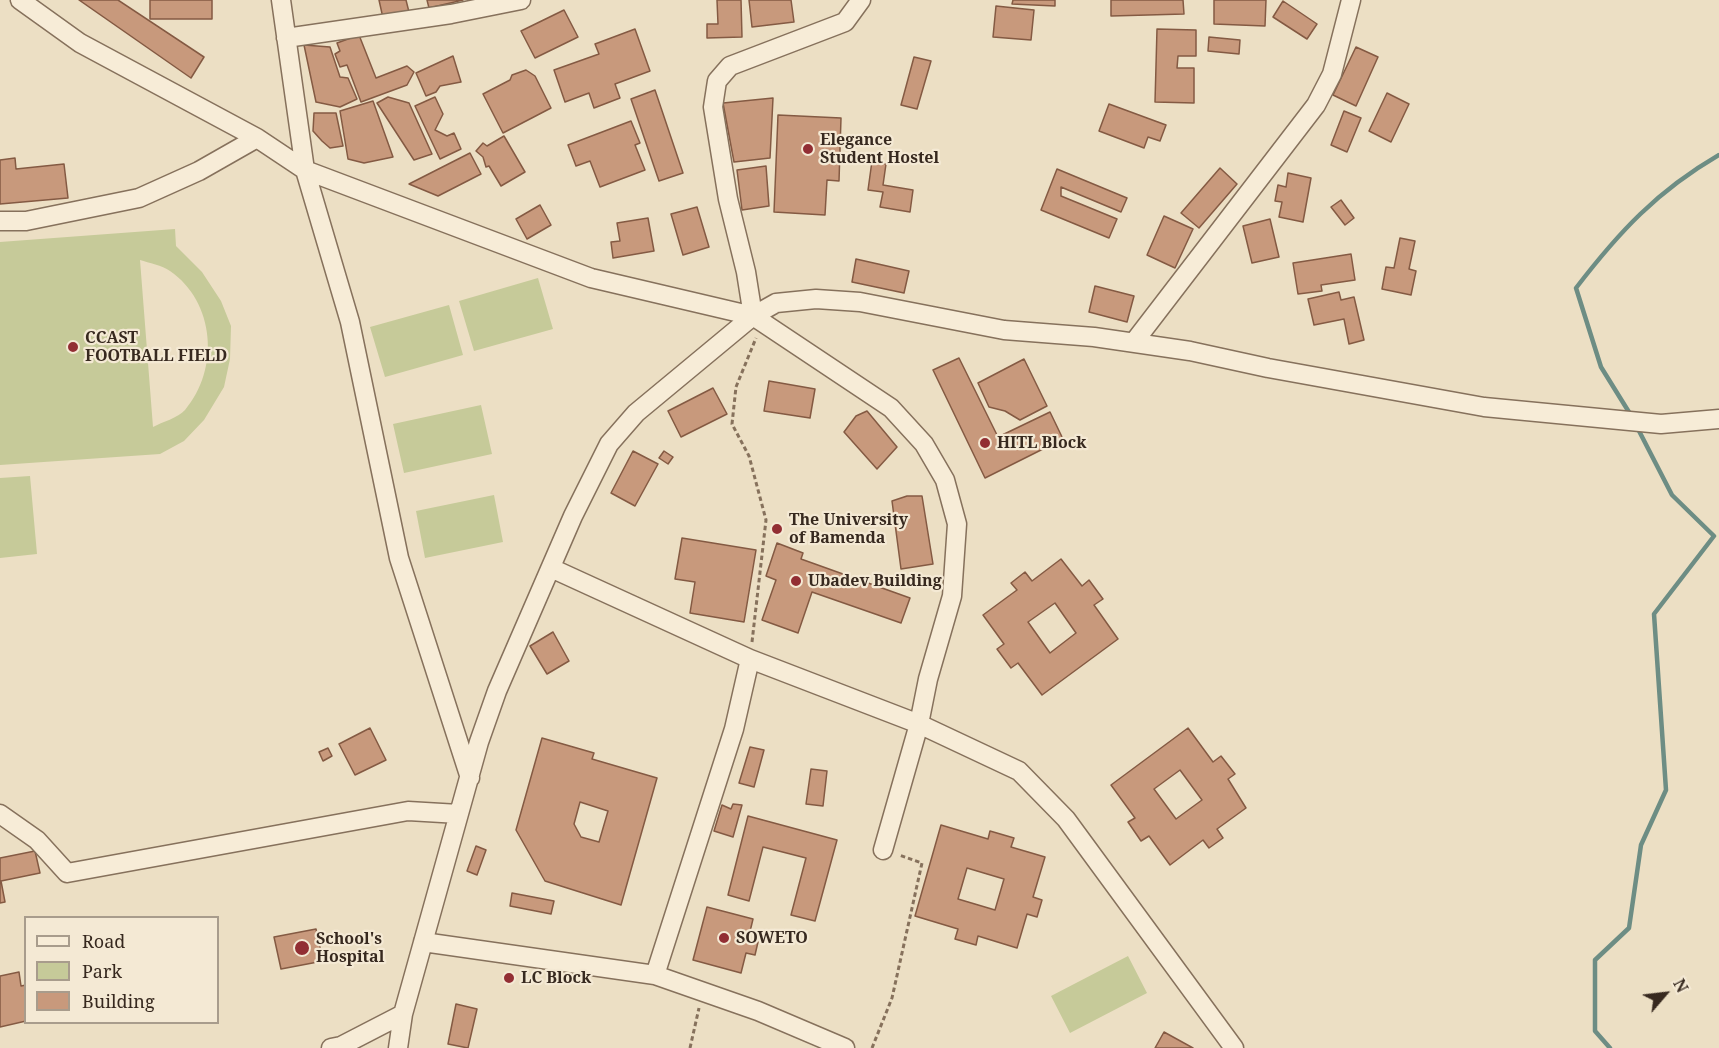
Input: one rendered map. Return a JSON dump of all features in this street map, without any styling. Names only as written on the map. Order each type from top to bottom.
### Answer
[{"type":"street","points":[[20,0],[80,43],[257,138],[305,170],[591,278],[755,325],[891,408],[924,444],[945,480],[957,524],[952,596],[883,850]]},
{"type":"street","points":[[280,0],[305,170],[350,322],[399,558],[470,778]]},
{"type":"street","points":[[286,38],[451,14],[521,0]]},
{"type":"street","points":[[755,325],[746,272],[728,199],[713,107],[717,81],[730,66],[818,35],[845,22],[861,0]]},
{"type":"street","points":[[1134,342],[1316,105],[1332,74],[1351,0]]},
{"type":"street","points":[[0,221],[26,221],[140,198],[199,171],[257,138]]},
{"type":"street","points":[[398,1048],[403,1014],[423,942],[459,814],[497,692],[573,516],[609,444],[636,413],[755,325],[776,303],[816,299],[860,302],[1004,330],[1134,342],[1484,408],[1661,424],[1719,419]]},
{"type":"street","points":[[551,568],[750,659],[919,724],[1019,771],[1066,819],[1234,1048]]},
{"type":"street","points":[[655,975],[734,729],[750,659]]},
{"type":"street","points":[[0,814],[37,840],[67,873],[408,811],[459,814]]},
{"type":"street","points":[[423,942],[655,975],[758,1011],[845,1048]]},
{"type":"street","points":[[340,1047],[403,1014]]},
{"type":"path","points":[[750,659],[766,520],[749,456],[732,424],[736,387],[755,325]]},
{"type":"path","points":[[872,1048],[892,998],[922,863],[883,850]]},
{"type":"path","points":[[690,1048],[703,992]]},
{"type":"green space","name":"CCAST FOOTBALL FIELD","points":[[175,229],[176,246],[202,272],[221,301],[231,326],[230,359],[224,387],[204,420],[184,441],[160,454],[0,465],[0,242]],"holes":[[[140,260],[167,269],[185,284],[204,318],[208,337],[208,356],[204,375],[196,394],[182,413],[153,427]]]},
{"type":"green space","points":[[538,278],[553,329],[474,351],[459,301]]},
{"type":"green space","points":[[449,305],[463,355],[385,377],[370,327]]},
{"type":"green space","points":[[481,405],[492,454],[404,473],[393,424]]},
{"type":"green space","points":[[30,476],[37,554],[0,558],[0,478]]},
{"type":"green space","points":[[494,495],[503,542],[425,558],[416,511]]},
{"type":"green space","points":[[1128,956],[1147,993],[1070,1033],[1051,996]]},
{"type":"building","points":[[79,0],[118,0],[204,57],[191,78]]},
{"type":"building","points":[[150,0],[212,0],[212,19],[150,19]]},
{"type":"building","points":[[379,0],[406,0],[409,12],[383,18]]},
{"type":"building","points":[[427,0],[463,0],[429,8]]},
{"type":"building","points":[[717,0],[741,0],[742,37],[707,38],[707,24],[718,24]]},
{"type":"building","points":[[749,0],[791,0],[794,22],[752,27]]},
{"type":"building","points":[[1013,0],[1055,0],[1055,6],[1012,4]]},
{"type":"building","points":[[1111,0],[1183,0],[1184,14],[1111,16]]},
{"type":"building","points":[[1214,0],[1266,0],[1265,26],[1214,24]]},
{"type":"building","points":[[1283,1],[1317,24],[1307,39],[1273,17]]},
{"type":"building","points":[[996,6],[1034,10],[1031,40],[993,37]]},
{"type":"building","points":[[564,10],[578,37],[535,58],[521,31]]},
{"type":"building","points":[[635,29],[650,71],[615,84],[620,98],[594,108],[589,93],[565,102],[554,70],[599,54],[595,44]]},
{"type":"building","points":[[1157,29],[1196,30],[1196,56],[1178,56],[1177,68],[1194,68],[1194,103],[1155,102]]},
{"type":"building","points":[[359,35],[376,78],[407,66],[414,72],[407,85],[361,102],[347,65],[340,67],[335,54],[340,51],[337,43]]},
{"type":"building","points":[[1209,37],[1240,40],[1239,54],[1208,51]]},
{"type":"building","points":[[304,45],[330,47],[340,77],[348,78],[357,99],[340,107],[316,102]]},
{"type":"building","points":[[1356,47],[1378,57],[1356,106],[1333,95]]},
{"type":"building","points":[[453,56],[461,82],[440,86],[436,92],[426,96],[416,73]]},
{"type":"building","points":[[914,57],[931,61],[917,109],[901,105]]},
{"type":"building","points":[[526,70],[535,76],[551,108],[503,133],[483,94],[510,80],[512,75]]},
{"type":"building","points":[[655,90],[683,173],[659,181],[631,99]]},
{"type":"building","points":[[1387,93],[1409,104],[1391,142],[1369,131]]},
{"type":"building","points":[[388,97],[409,103],[432,154],[414,160],[377,103]]},
{"type":"building","points":[[435,97],[443,114],[435,130],[447,136],[454,133],[461,149],[440,159],[415,106]]},
{"type":"building","points":[[773,98],[770,158],[734,162],[723,103]]},
{"type":"building","points":[[373,101],[393,157],[364,163],[348,159],[340,111]]},
{"type":"building","points":[[1109,104],[1166,125],[1160,141],[1148,137],[1144,148],[1099,131]]},
{"type":"building","points":[[1344,111],[1361,118],[1347,152],[1331,145]]},
{"type":"building","points":[[314,113],[336,113],[343,146],[330,148],[313,131]]},
{"type":"building","name":"Elegance Student Hostel","points":[[778,115],[841,118],[839,181],[827,180],[825,215],[774,212]]},
{"type":"building","points":[[631,121],[640,143],[635,145],[645,170],[600,187],[590,161],[576,166],[568,145]]},
{"type":"building","points":[[504,136],[525,172],[501,186],[489,166],[486,167],[483,157],[476,151],[483,143],[487,146]]},
{"type":"building","points":[[470,153],[481,174],[438,196],[409,184]]},
{"type":"building","points":[[15,158],[16,169],[64,164],[68,198],[0,204],[0,160]]},
{"type":"building","points":[[872,161],[886,164],[883,185],[913,190],[910,212],[880,207],[883,192],[868,190]]},
{"type":"building","points":[[766,166],[769,206],[742,210],[737,170]]},
{"type":"building","points":[[1220,168],[1237,184],[1199,228],[1181,213]]},
{"type":"building","points":[[1057,169],[1127,198],[1121,212],[1061,187],[1061,196],[1117,219],[1109,238],[1041,210]]},
{"type":"building","points":[[1288,173],[1311,178],[1303,222],[1279,217],[1282,202],[1275,201],[1278,185],[1286,187]]},
{"type":"building","points":[[1341,200],[1354,218],[1345,225],[1331,207]]},
{"type":"building","points":[[540,205],[551,225],[527,239],[516,219]]},
{"type":"building","points":[[697,207],[709,247],[683,255],[671,214]]},
{"type":"building","points":[[1164,216],[1193,229],[1175,268],[1147,255]]},
{"type":"building","points":[[648,218],[654,251],[613,258],[611,242],[620,241],[617,223]]},
{"type":"building","points":[[1270,219],[1279,257],[1252,263],[1243,226]]},
{"type":"building","points":[[1400,238],[1415,241],[1409,269],[1416,271],[1411,295],[1382,289],[1386,267],[1394,268]]},
{"type":"building","points":[[1351,254],[1355,280],[1321,285],[1322,291],[1298,294],[1293,263]]},
{"type":"building","points":[[856,259],[909,271],[904,293],[852,282]]},
{"type":"building","points":[[1095,286],[1134,296],[1127,322],[1089,312]]},
{"type":"building","points":[[1339,292],[1341,300],[1354,297],[1364,340],[1349,344],[1344,319],[1314,325],[1308,299]]},
{"type":"building","points":[[959,358],[998,437],[1050,412],[1063,439],[985,478],[933,370]]},
{"type":"building","points":[[1024,359],[1047,406],[1020,420],[1005,411],[989,407],[978,383]]},
{"type":"building","points":[[769,381],[815,389],[810,418],[764,411]]},
{"type":"building","points":[[713,388],[727,414],[681,437],[668,411]]},
{"type":"building","points":[[867,411],[897,447],[877,469],[844,432],[856,416]]},
{"type":"building","points":[[633,451],[658,464],[635,506],[611,493]]},
{"type":"building","points":[[664,451],[673,457],[668,464],[659,458]]},
{"type":"building","points":[[907,496],[922,496],[933,564],[901,569],[892,501]]},
{"type":"building","points":[[682,538],[756,550],[744,622],[690,613],[695,582],[675,579]]},
{"type":"building","points":[[777,543],[803,553],[801,559],[910,598],[901,623],[812,592],[798,633],[762,620],[776,580],[766,576]]},
{"type":"building","points":[[1061,559],[1082,586],[1089,580],[1103,599],[1094,605],[1118,639],[1042,695],[1018,663],[1011,668],[997,649],[1004,644],[983,615],[1017,590],[1011,583],[1025,572],[1032,581]],"holes":[[[1055,603],[1076,633],[1050,653],[1028,622]]]},
{"type":"building","points":[[553,632],[569,661],[547,674],[530,646]]},
{"type":"building","points":[[370,728],[386,760],[355,775],[339,744]]},
{"type":"building","points":[[1188,728],[1213,762],[1221,756],[1235,774],[1228,779],[1246,808],[1217,829],[1223,838],[1209,848],[1203,840],[1170,865],[1149,836],[1141,841],[1128,822],[1135,818],[1111,785]],"holes":[[[1180,770],[1202,800],[1176,819],[1154,789]]]},
{"type":"building","points":[[542,738],[594,753],[592,759],[657,778],[621,905],[545,881],[516,830]],"holes":[[[580,802],[608,811],[599,842],[581,837],[574,824]]]},
{"type":"building","points":[[750,747],[764,750],[754,787],[739,783]]},
{"type":"building","points":[[328,748],[332,756],[323,761],[319,752]]},
{"type":"building","points":[[811,769],[827,771],[823,806],[806,804]]},
{"type":"building","points":[[733,804],[742,805],[733,837],[714,831],[722,805],[731,809]]},
{"type":"building","points":[[748,816],[837,840],[815,921],[791,915],[806,858],[763,847],[749,901],[728,895]]},
{"type":"building","points":[[941,825],[988,839],[990,831],[1014,838],[1011,847],[1045,857],[1033,897],[1042,900],[1037,917],[1027,914],[1017,948],[978,936],[976,945],[955,939],[958,929],[915,916]],"holes":[[[967,868],[1004,879],[995,910],[958,899]]]},
{"type":"building","points":[[476,846],[486,850],[477,875],[467,871]]},
{"type":"building","points":[[35,851],[40,873],[1,881],[5,902],[0,903],[0,858]]},
{"type":"building","points":[[512,893],[554,901],[551,914],[510,906]]},
{"type":"building","points":[[707,907],[753,919],[748,940],[758,942],[755,955],[746,953],[741,973],[693,960]]},
{"type":"building","points":[[316,929],[323,961],[281,969],[274,937]]},
{"type":"building","points":[[19,972],[21,986],[24,985],[24,1021],[0,1027],[0,976]]},
{"type":"building","points":[[456,1004],[477,1009],[468,1048],[448,1044]]},
{"type":"building","points":[[1164,1032],[1193,1048],[1155,1048]]},
{"type":"waterway","points":[[1632,417],[1601,367],[1576,288],[1640,214],[1677,183],[1719,155]]},
{"type":"waterway","points":[[1610,1048],[1595,1031],[1595,960],[1629,928],[1641,845],[1666,790],[1654,614],[1714,536],[1672,495],[1637,427]]},
{"type":"place","name":"Elegance Student Hostel","points":[[808,149]]},
{"type":"place","name":"CCAST FOOTBALL FIELD","points":[[73,347]]},
{"type":"place","name":"HITL Block","points":[[985,443]]},
{"type":"place","name":"The University of Bamenda","points":[[777,529]]},
{"type":"place","name":"Ubadev Building","points":[[796,581]]},
{"type":"place","name":"SOWETO","points":[[724,938]]},
{"type":"place","name":"School's Hospital","points":[[302,948]]},
{"type":"place","name":"LC Block","points":[[509,978]]}]
